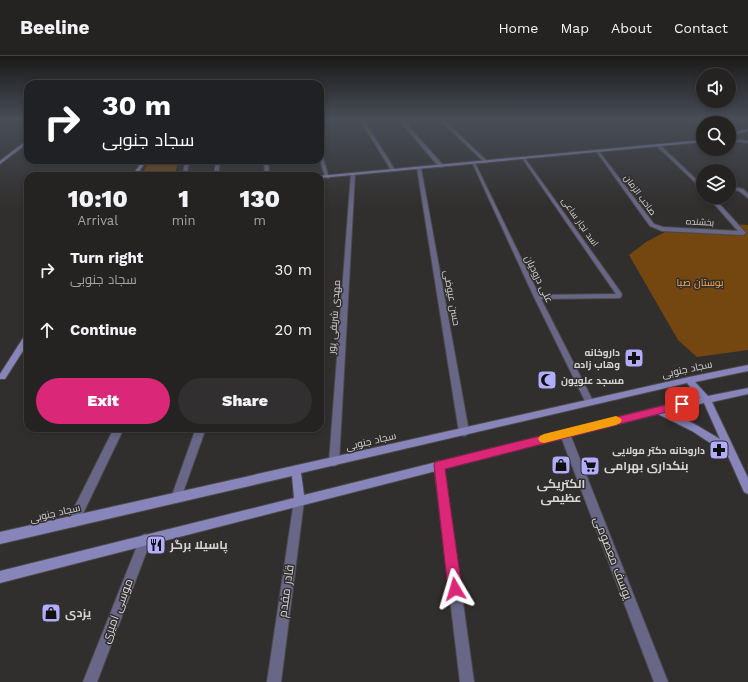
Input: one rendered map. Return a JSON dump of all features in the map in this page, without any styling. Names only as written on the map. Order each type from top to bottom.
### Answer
[{"type":"main road","points":[[0,163],[18,149]]},
{"type":"main road","points":[[327,177],[616,149]]},
{"type":"main road","points":[[1,378],[24,344]]},
{"type":"main road","points":[[1,378],[24,352]]},
{"type":"main road","name":"سجاد جنوبی","points":[[0,538],[689,380],[748,368]]},
{"type":"main road","points":[[689,380],[707,400],[730,452],[747,483]]},
{"type":"main road","points":[[0,577],[658,410],[748,391]]},
{"type":"main road","points":[[658,410],[689,424],[730,452]]},
{"type":"main road","points":[[296,470],[299,501]]},
{"type":"street","points":[[380,149],[393,170]]},
{"type":"street","points":[[426,149],[441,166]]},
{"type":"street","points":[[473,149],[486,162]]},
{"type":"street","points":[[662,149],[696,181]]},
{"type":"street","name":"صاحب الزمان","points":[[598,151],[652,225],[656,227]]},
{"type":"street","name":"اسد نجار ساعی","points":[[524,158],[619,294],[619,296],[537,297]]},
{"type":"street","name":"علی درودیان","points":[[473,163],[590,403]]},
{"type":"street","points":[[323,164],[327,177]]},
{"type":"street","name":"حسن عیوضی","points":[[419,168],[464,432]]},
{"type":"street","name":"مهدی شریفی پور","points":[[334,462],[353,174]]},
{"type":"street","points":[[736,188],[741,190],[748,197]]},
{"type":"street","name":"بخشنده","points":[[656,227],[662,229],[743,233],[716,204]]},
{"type":"street","points":[[73,522],[117,432]]},
{"type":"street","points":[[176,498],[200,432]]},
{"type":"street","name":"یوسف معصومی","points":[[565,434],[661,682]]},
{"type":"street","points":[[439,465],[467,682]]},
{"type":"street","name":"قادر مقدم","points":[[274,682],[299,501]]},
{"type":"street","name":"موسی امیری","points":[[90,682],[145,540]]},
{"type":"green space","points":[[148,164],[178,164],[175,172],[143,172]]},
{"type":"green space","name":"بوستان صبا","points":[[732,224],[748,225],[748,350],[697,357],[678,340],[629,255],[646,242],[665,232],[740,235]]},
{"type":"slow traffic","points":[[544,439],[616,420]]},
{"type":"place","name":"داروخانه وهاب زاده","points":[[634,358]]},
{"type":"place","name":"مسجد علویون","points":[[547,380]]},
{"type":"place","name":"داروخانه دکتر مولایی","points":[[719,450]]},
{"type":"place","name":"الکتریکی عظیمی","points":[[561,465]]},
{"type":"place","name":"بنکداری بهرامی","points":[[590,466]]},
{"type":"place","name":"پاسیلا برگر","points":[[156,545]]},
{"type":"place","name":"یزدی","points":[[51,613]]},
{"type":"route","points":[[455,589],[439,465],[682,404]]}]
